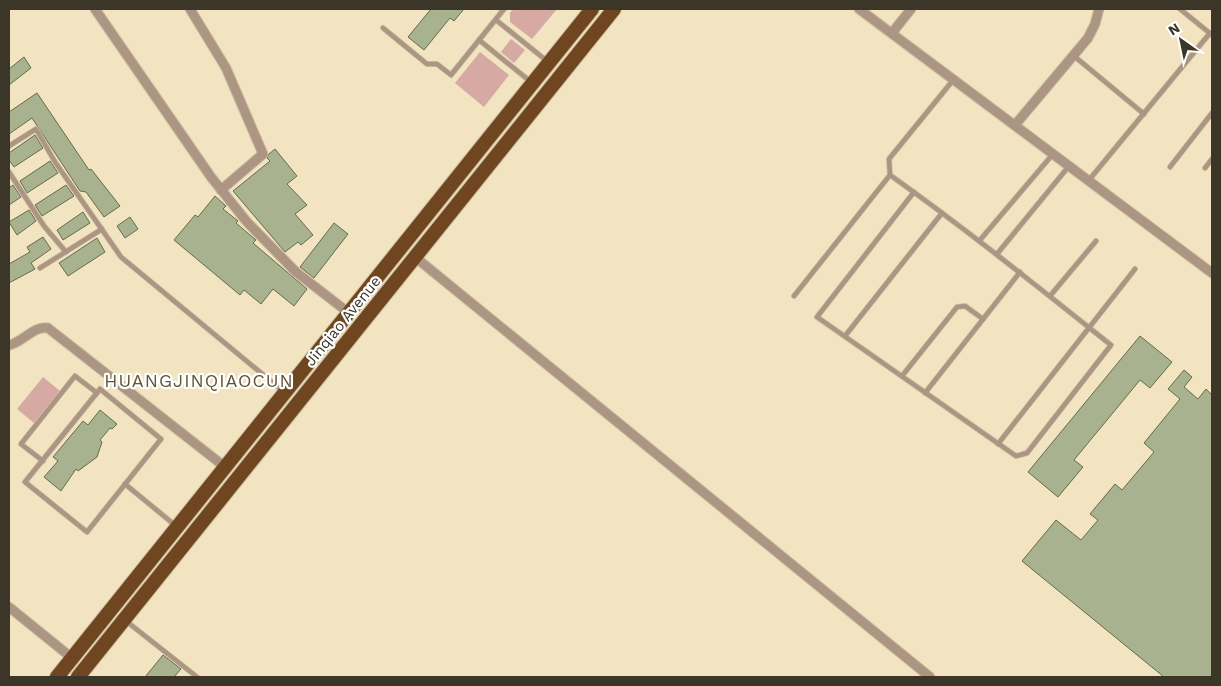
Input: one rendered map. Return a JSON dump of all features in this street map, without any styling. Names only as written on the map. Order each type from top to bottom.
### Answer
[{"type":"highway","name":"Jinqiao Avenue","points":[[57,677],[590,9]]},
{"type":"highway","name":"Jinqiao Avenue","points":[[78,677],[614,9]]},
{"type":"street","points":[[95,9],[221,190],[280,256],[349,313]]},
{"type":"street","points":[[190,9],[226,68],[263,154],[221,190]]},
{"type":"street","points":[[859,9],[1212,273]]},
{"type":"street","points":[[892,33],[911,9]]},
{"type":"street","points":[[1015,125],[1092,32],[1099,9]]},
{"type":"street","points":[[415,258],[930,677]]},
{"type":"street","points":[[9,345],[15,344],[41,328],[48,328],[225,467]]},
{"type":"street","points":[[9,607],[72,658]]},
{"type":"lane","points":[[383,28],[427,64],[437,64],[451,75],[504,9]]},
{"type":"lane","points":[[1089,180],[1211,34],[1180,9]]},
{"type":"lane","points":[[496,20],[549,62]]},
{"type":"lane","points":[[479,40],[532,83]]},
{"type":"lane","points":[[1074,56],[1144,114]]},
{"type":"lane","points":[[794,296],[890,175],[888,160],[954,79]]},
{"type":"lane","points":[[1170,167],[1212,113]]},
{"type":"lane","points":[[9,146],[36,129],[55,162],[121,257],[285,393]]},
{"type":"lane","points":[[980,240],[1053,154]]},
{"type":"lane","points":[[1205,168],[1212,159]]},
{"type":"lane","points":[[997,254],[1069,166]]},
{"type":"lane","points":[[9,172],[44,226],[66,252]]},
{"type":"lane","points":[[890,175],[914,192],[942,212],[980,240],[1111,345],[1027,453],[1016,456],[817,317],[914,192]]},
{"type":"lane","points":[[845,336],[942,212]]},
{"type":"lane","points":[[40,268],[102,229]]},
{"type":"lane","points":[[1050,296],[1096,241]]},
{"type":"lane","points":[[998,444],[1135,269]]},
{"type":"lane","points":[[925,393],[1020,272]]},
{"type":"lane","points":[[902,376],[957,306],[965,306],[984,319]]},
{"type":"lane","points":[[42,461],[21,444],[69,384],[76,376],[97,393]]},
{"type":"lane","points":[[100,389],[162,438],[87,532],[25,482],[42,461],[100,389]]},
{"type":"lane","points":[[125,484],[178,526]]},
{"type":"lane","points":[[125,620],[197,677]]},
{"type":"shaded area","points":[[513,9],[557,9],[532,39],[510,22],[510,13]]},
{"type":"shaded area","points":[[511,39],[525,50],[514,63],[501,52]]},
{"type":"shaded area","points":[[480,52],[509,75],[484,107],[455,83]]},
{"type":"shaded area","points":[[43,377],[60,391],[34,423],[17,409]]},
{"type":"building","points":[[431,9],[464,9],[454,21],[450,18],[424,50],[408,37]]},
{"type":"building","points":[[24,57],[31,68],[9,85],[9,69]]},
{"type":"building","points":[[37,93],[89,170],[91,169],[120,206],[104,217],[86,192],[80,191],[32,118],[9,134],[9,112]]},
{"type":"building","points":[[35,135],[43,148],[14,167],[9,160],[9,153]]},
{"type":"building","points":[[275,149],[297,176],[287,184],[307,205],[295,214],[313,235],[301,245],[298,242],[285,252],[233,191],[270,161],[267,158]]},
{"type":"building","points":[[50,161],[58,173],[27,193],[20,181]]},
{"type":"building","points":[[13,185],[21,197],[9,205],[9,188]]},
{"type":"building","points":[[66,185],[74,196],[42,216],[35,205]]},
{"type":"building","points":[[215,196],[226,206],[223,209],[238,221],[236,223],[256,240],[253,243],[307,289],[294,306],[273,289],[261,304],[244,290],[240,295],[174,240],[195,215],[198,217]]},
{"type":"building","points":[[29,210],[36,221],[17,235],[9,222]]},
{"type":"building","points":[[83,212],[90,223],[63,240],[57,230]]},
{"type":"building","points":[[130,217],[138,229],[125,238],[117,226]]},
{"type":"building","points":[[334,223],[348,234],[314,278],[300,267]]},
{"type":"building","points":[[43,237],[51,249],[31,263],[35,269],[9,283],[9,264],[30,252],[27,247]]},
{"type":"building","points":[[97,238],[105,252],[68,276],[59,263]]},
{"type":"building","points":[[1140,336],[1172,362],[1150,388],[1140,380],[1074,460],[1083,467],[1058,497],[1028,472]]},
{"type":"building","points":[[1184,370],[1192,377],[1184,387],[1198,399],[1206,389],[1212,395],[1212,677],[1164,677],[1022,561],[1056,520],[1081,540],[1098,520],[1090,514],[1115,484],[1122,490],[1154,452],[1144,443],[1180,399],[1168,389]]},
{"type":"building","points":[[100,410],[117,424],[112,429],[110,428],[100,440],[102,442],[97,457],[78,471],[76,469],[61,491],[44,477],[58,461],[53,457],[83,421],[88,425]]},
{"type":"building","points":[[163,655],[181,669],[174,677],[145,677]]},
{"type":"district","name":"HUANGJINQIAOCUN","points":[[199,380]]}]
